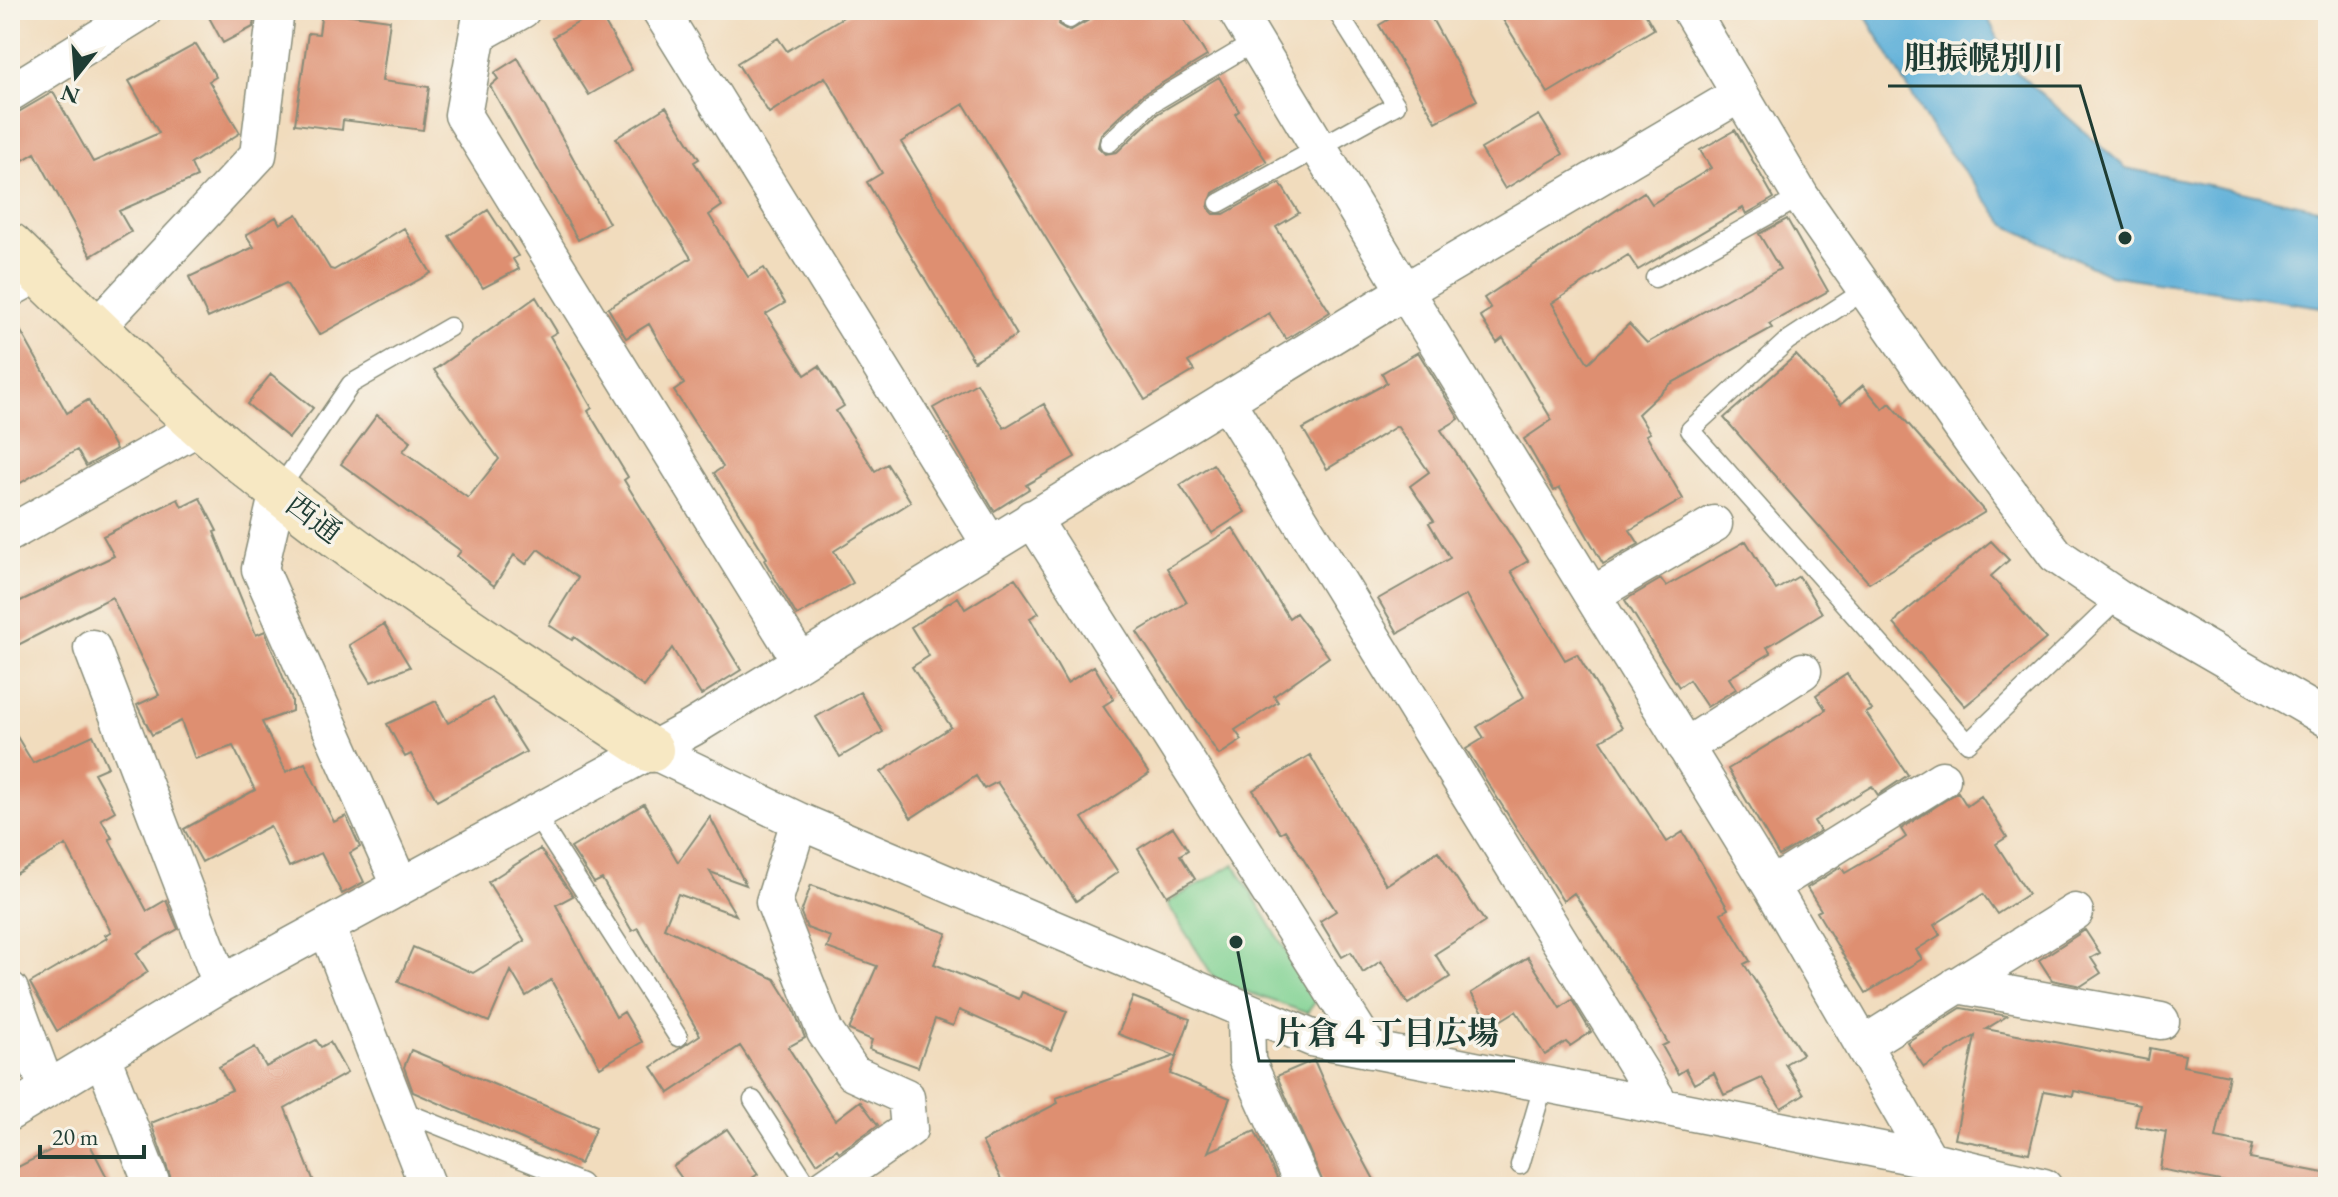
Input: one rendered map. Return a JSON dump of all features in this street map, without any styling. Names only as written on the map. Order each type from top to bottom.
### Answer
[{"type":"street","points":[[10,93],[144,10]]},
{"type":"street","points":[[97,327],[258,155],[276,10]]},
{"type":"street","points":[[522,10],[481,22],[463,115],[799,659]]},
{"type":"street","points":[[660,10],[990,544]]},
{"type":"street","points":[[1236,10],[1318,150],[1771,886],[1936,1173]]},
{"type":"street","points":[[1690,10],[1801,197],[1974,445],[2056,555],[2119,598],[2328,719]]},
{"type":"street","points":[[10,1112],[221,984],[651,750],[1405,291],[1740,94]]},
{"type":"street","name":"西通","points":[[20,269],[97,327],[200,426],[278,491],[469,633],[651,750]]},
{"type":"street","points":[[1226,400],[1662,1107]]},
{"type":"street","points":[[10,533],[200,426]]},
{"type":"street","points":[[278,491],[260,569],[400,885]]},
{"type":"street","points":[[1032,518],[1370,1050]]},
{"type":"street","points":[[1592,595],[1714,524]]},
{"type":"street","points":[[92,648],[221,984]]},
{"type":"street","points":[[1685,747],[1803,671]]},
{"type":"street","points":[[651,750],[799,821],[1312,1038],[1662,1107],[1936,1173],[2044,1187]]},
{"type":"street","points":[[1771,886],[1942,779]]},
{"type":"street","points":[[799,821],[774,902],[825,1032],[853,1073],[906,1097],[909,1129],[825,1187]]},
{"type":"street","points":[[1864,1044],[2075,912]]},
{"type":"street","points":[[327,928],[428,1187]]},
{"type":"street","points":[[1957,985],[2161,1021]]},
{"type":"street","points":[[10,990],[47,1089]]},
{"type":"street","points":[[1246,1012],[1247,1061],[1304,1187]]},
{"type":"street","points":[[102,1056],[153,1187]]},
{"type":"lane","points":[[1219,203],[1396,105],[1336,10]]},
{"type":"lane","points":[[1109,143],[1150,104],[1253,43]]},
{"type":"lane","points":[[1655,278],[1801,197]]},
{"type":"lane","points":[[1867,289],[1787,341],[1690,430],[1968,743],[2119,598]]},
{"type":"lane","points":[[278,491],[351,384],[450,327]]},
{"type":"lane","points":[[534,813],[678,1037]]},
{"type":"lane","points":[[1520,1165],[1544,1083]]},
{"type":"lane","points":[[753,1100],[809,1187]]},
{"type":"lane","points":[[397,1109],[581,1183],[584,1187]]},
{"type":"green space","points":[[1234,864],[1316,1001],[1307,1013],[1216,981],[1167,903]]},
{"type":"water","points":[[1862,10],[1984,10],[2013,69],[2126,168],[2328,210],[2328,308],[2110,275],[2006,225],[1935,134]]},
{"type":"building","points":[[205,10],[255,10],[253,27],[223,43]]},
{"type":"building","points":[[855,10],[1061,10],[1059,25],[1069,31],[1089,20],[1094,10],[1178,10],[1207,56],[1142,95],[1101,134],[1098,147],[1105,154],[1117,152],[1157,114],[1219,77],[1239,111],[1235,114],[1267,162],[1213,193],[1208,208],[1214,214],[1224,214],[1280,183],[1299,213],[1276,227],[1330,312],[1286,339],[1269,313],[1188,362],[1194,371],[1145,400],[964,104],[901,142],[1017,335],[974,361],[867,182],[882,173],[825,77],[769,113],[737,63],[778,38],[787,51]]},
{"type":"building","points":[[1405,10],[1427,10],[1477,100],[1436,122],[1379,25]]},
{"type":"building","points":[[1497,10],[1643,10],[1654,29],[1548,93]]},
{"type":"building","points":[[322,11],[390,20],[382,81],[429,87],[423,130],[343,120],[342,130],[295,124],[308,33],[319,34]]},
{"type":"building","points":[[598,11],[632,70],[589,95],[553,37]]},
{"type":"building","points":[[196,44],[216,77],[209,81],[240,133],[191,164],[197,177],[119,211],[131,232],[91,256],[35,153],[10,168],[10,117],[53,92],[93,162],[159,133],[129,81]]},
{"type":"building","points":[[518,58],[609,223],[578,240],[490,86],[498,79],[494,73]]},
{"type":"building","points":[[666,107],[699,159],[694,162],[722,206],[709,215],[748,277],[764,268],[785,303],[766,314],[805,375],[819,366],[844,406],[836,411],[875,471],[887,464],[911,502],[834,551],[853,583],[797,616],[764,560],[767,558],[714,473],[723,467],[674,391],[684,384],[649,324],[626,338],[608,308],[691,258],[616,138]]},
{"type":"building","points":[[1539,115],[1563,154],[1505,189],[1481,149]]},
{"type":"building","points":[[1735,130],[1774,198],[1746,214],[1743,208],[1638,270],[1628,255],[1552,303],[1588,363],[1629,324],[1647,343],[1780,269],[1759,234],[1787,219],[1828,291],[1769,324],[1772,328],[1670,384],[1638,414],[1650,433],[1646,435],[1683,499],[1630,530],[1639,544],[1603,564],[1560,488],[1554,491],[1524,439],[1552,420],[1503,338],[1497,343],[1480,316],[1491,309],[1484,298],[1644,192],[1652,204],[1711,168],[1700,150]]},
{"type":"building","points":[[488,210],[518,256],[513,259],[519,269],[483,288],[449,236]]},
{"type":"building","points":[[297,214],[330,269],[334,270],[404,228],[431,273],[319,335],[286,283],[208,318],[189,277],[254,247],[246,235],[276,217],[280,224]]},
{"type":"building","points":[[536,297],[557,332],[550,336],[592,408],[588,411],[628,477],[624,480],[741,670],[701,695],[672,648],[644,687],[574,637],[572,640],[549,625],[578,578],[538,549],[526,564],[514,555],[494,586],[457,556],[461,551],[341,464],[377,415],[411,441],[403,451],[468,498],[499,459],[434,370]]},
{"type":"building","points":[[10,312],[67,413],[88,400],[116,449],[86,466],[77,450],[10,489]]},
{"type":"building","points":[[1418,352],[1459,419],[1441,430],[1528,561],[1511,571],[1565,660],[1577,654],[1622,728],[1601,740],[1667,842],[1683,832],[1728,909],[1721,913],[1750,961],[1744,964],[1802,1054],[1785,1064],[1804,1094],[1781,1108],[1762,1078],[1724,1095],[1714,1073],[1694,1084],[1686,1069],[1678,1074],[1662,1046],[1668,1043],[1633,982],[1574,893],[1563,901],[1466,749],[1484,738],[1477,727],[1524,697],[1466,595],[1398,633],[1378,599],[1450,558],[1429,523],[1434,521],[1410,486],[1429,472],[1397,426],[1327,469],[1303,429],[1387,383],[1382,373]]},
{"type":"building","points":[[1796,355],[1841,404],[1863,385],[1883,409],[1890,403],[1985,512],[1869,583],[1724,418]]},
{"type":"building","points":[[271,374],[313,408],[289,438],[247,404]]},
{"type":"building","points":[[977,383],[1004,428],[1044,404],[1075,457],[1026,485],[1029,489],[994,511],[933,408]]},
{"type":"building","points":[[1213,464],[1245,512],[1212,533],[1180,485]]},
{"type":"building","points":[[200,498],[217,531],[214,532],[256,635],[265,631],[292,700],[292,711],[262,722],[286,772],[305,763],[334,822],[346,816],[360,847],[350,853],[364,882],[342,894],[321,853],[289,867],[270,826],[202,862],[184,829],[255,790],[233,746],[195,759],[181,721],[152,735],[137,705],[159,695],[112,597],[10,649],[10,606],[114,556],[103,536],[178,499],[182,507]]},
{"type":"building","points":[[1233,528],[1289,618],[1296,613],[1329,657],[1274,696],[1278,702],[1235,730],[1242,740],[1219,755],[1137,632],[1187,602],[1167,568]]},
{"type":"building","points":[[1746,541],[1776,590],[1799,576],[1822,613],[1767,647],[1771,653],[1729,678],[1736,689],[1707,707],[1689,680],[1679,687],[1625,600],[1661,579],[1666,586]]},
{"type":"building","points":[[1991,541],[2009,560],[1991,576],[2046,639],[1965,706],[1894,624]]},
{"type":"building","points":[[1015,578],[1039,613],[1030,618],[1067,683],[1094,666],[1114,699],[1103,706],[1149,774],[1082,818],[1118,872],[1076,901],[997,782],[984,789],[976,776],[911,818],[881,772],[951,727],[912,667],[929,656],[911,627],[958,597],[965,609]]},
{"type":"building","points":[[384,624],[410,667],[371,682],[349,645]]},
{"type":"building","points":[[1847,674],[1872,710],[1866,713],[1908,775],[1878,795],[1872,786],[1814,821],[1820,831],[1779,856],[1728,769],[1826,710],[1816,695]]},
{"type":"building","points":[[860,692],[883,732],[840,757],[816,717]]},
{"type":"building","points":[[492,698],[526,752],[437,801],[411,754],[405,757],[387,724],[436,701],[448,723]]},
{"type":"building","points":[[10,725],[33,763],[93,735],[108,767],[94,773],[115,811],[101,819],[112,838],[109,839],[147,911],[166,900],[178,929],[136,953],[148,972],[57,1031],[30,983],[107,938],[105,935],[111,932],[66,845],[10,877]]},
{"type":"building","points":[[1310,755],[1386,885],[1438,851],[1485,922],[1435,954],[1450,977],[1408,1004],[1381,961],[1363,973],[1351,952],[1342,957],[1320,921],[1336,911],[1285,830],[1280,833],[1253,790]]},
{"type":"building","points":[[1958,792],[1967,806],[1981,796],[2007,837],[1996,844],[2028,894],[1997,914],[1983,894],[1934,925],[1940,935],[1916,950],[1922,959],[1866,993],[1817,912],[1821,910],[1807,888],[1841,867],[1845,873],[1902,840],[1906,837],[1901,829]]},
{"type":"building","points":[[644,804],[678,862],[710,817],[746,885],[710,872],[736,915],[678,894],[664,928],[775,979],[793,1008],[805,1038],[788,1047],[835,1120],[860,1101],[878,1125],[839,1152],[837,1149],[817,1163],[740,1046],[669,1093],[652,1067],[700,1035],[638,928],[632,931],[602,879],[594,883],[571,848]]},
{"type":"building","points":[[1173,827],[1188,850],[1180,855],[1195,879],[1167,896],[1138,849]]},
{"type":"building","points":[[540,849],[573,896],[556,905],[575,941],[616,1017],[624,1012],[642,1042],[600,1067],[551,980],[526,996],[511,971],[489,1022],[398,982],[413,947],[473,973],[525,941],[488,882]]},
{"type":"building","points":[[811,885],[947,933],[934,964],[1019,999],[1022,992],[1067,1011],[1051,1050],[959,1010],[953,1026],[935,1019],[918,1067],[869,1049],[872,1040],[849,1030],[877,966],[827,948],[831,937],[807,928],[801,913]]},
{"type":"building","points":[[2085,930],[2100,953],[2091,958],[2101,973],[2081,986],[2052,980],[2039,960]]},
{"type":"building","points":[[1528,957],[1560,1008],[1572,1000],[1591,1032],[1570,1046],[1566,1042],[1545,1055],[1516,1011],[1492,1026],[1471,993]]},
{"type":"building","points":[[1133,997],[1190,1019],[1170,1074],[1230,1098],[1208,1152],[1255,1131],[1281,1187],[1005,1187],[982,1142],[1058,1103],[1056,1098],[1175,1056],[1118,1034]]},
{"type":"building","points":[[1961,1008],[2007,1016],[1986,1029],[2148,1060],[2150,1048],[2185,1055],[2183,1066],[2229,1075],[2216,1138],[2253,1145],[2250,1159],[2324,1173],[2323,1187],[2250,1187],[2160,1169],[2166,1132],[2135,1126],[2140,1104],[2074,1091],[2073,1096],[2044,1091],[2029,1153],[1955,1139],[1975,1036],[1924,1067],[1907,1042]]},
{"type":"building","points":[[316,1040],[321,1047],[330,1042],[347,1073],[285,1108],[316,1187],[174,1187],[151,1123],[232,1090],[219,1067],[255,1047],[266,1067]]},
{"type":"building","points":[[411,1050],[596,1127],[580,1164],[413,1092],[404,1067]]},
{"type":"building","points":[[1314,1060],[1378,1187],[1325,1187],[1277,1076]]},
{"type":"building","points":[[727,1129],[758,1174],[739,1187],[688,1187],[673,1166]]},
{"type":"building","points":[[84,1133],[112,1187],[10,1187],[10,1171]]},
{"type":"place","name":"胆振幌別川","points":[[2125,238]]},
{"type":"place","name":"片倉４丁目広場","points":[[1236,942]]}]
